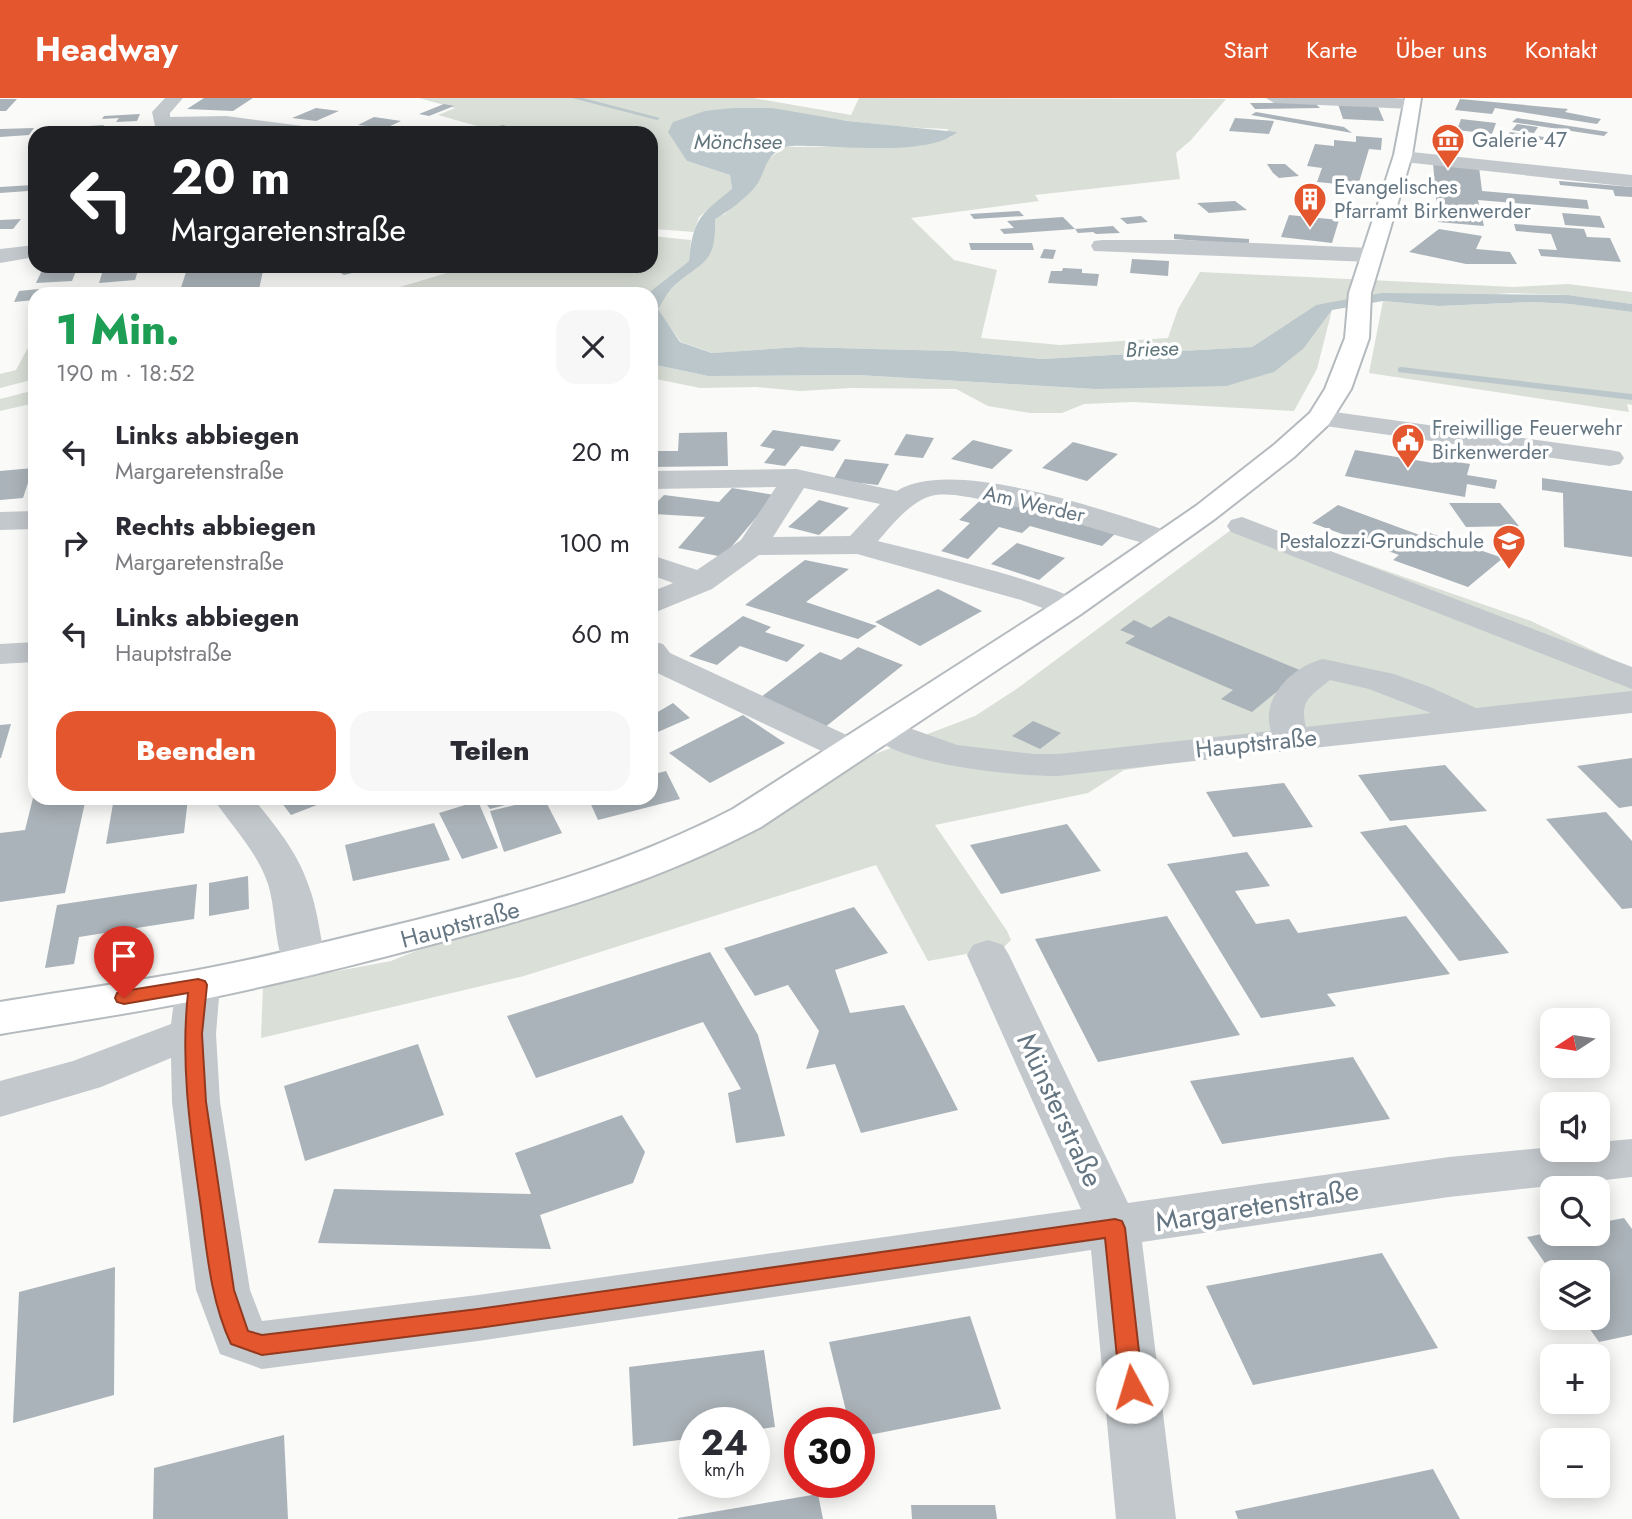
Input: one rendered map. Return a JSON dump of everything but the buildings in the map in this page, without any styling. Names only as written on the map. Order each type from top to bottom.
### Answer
[{"type":"main road","name":"Hauptstraße","points":[[0,1018],[198,985],[304,963],[517,909],[652,863],[747,818],[1070,607],[1166,540],[1241,486],[1320,418],[1338,389],[1357,338],[1359,300],[1370,256],[1402,157],[1413,101]]},
{"type":"street","points":[[157,126],[161,112],[175,98]]},
{"type":"street","points":[[1274,98],[1413,101]]},
{"type":"street","points":[[168,126],[226,121],[264,126]]},
{"type":"street","points":[[1402,157],[1632,181]]},
{"type":"street","points":[[1102,246],[1267,249],[1370,256]]},
{"type":"street","points":[[0,257],[28,252]]},
{"type":"street","points":[[1320,418],[1610,458]]},
{"type":"street","points":[[658,480],[796,478],[901,500]]},
{"type":"street","points":[[658,601],[701,582],[752,546],[796,478]]},
{"type":"street","name":"Am Werder","points":[[858,545],[901,500],[925,488],[954,487],[1068,510],[1166,540]]},
{"type":"street","points":[[0,521],[28,520]]},
{"type":"street","points":[[1242,526],[1632,679]]},
{"type":"street","points":[[752,546],[858,545],[1032,593],[1070,607]]},
{"type":"street","points":[[658,567],[701,582]]},
{"type":"street","points":[[0,654],[28,652]]},
{"type":"street","points":[[658,660],[867,740]]},
{"type":"street","points":[[1292,739],[1283,712],[1286,701],[1323,669],[1386,681],[1436,701],[1471,720]]},
{"type":"street","name":"Hauptstraße","points":[[867,740],[985,761],[1036,766],[1058,765],[1632,702]]},
{"type":"street","points":[[238,805],[264,837],[284,872],[292,897],[304,963]]},
{"type":"street","name":"Münsterstraße","points":[[988,955],[1115,1228],[1146,1519]]},
{"type":"street","name":"Margaretenstraße","points":[[198,985],[193,1034],[196,1102],[223,1290],[239,1337],[262,1345],[478,1318],[1115,1228],[1449,1177],[1632,1158]]},
{"type":"street","points":[[0,1099],[85,1075],[155,1046],[193,1034]]},
{"type":"shaded area","points":[[419,98],[753,98],[851,115],[859,98],[1226,99],[1191,140],[1176,153],[1180,179],[1035,195],[1039,201],[911,218],[954,260],[997,270],[981,338],[1060,345],[1168,338],[1178,309],[1200,272],[1514,287],[1568,284],[1632,292],[1632,304],[1568,295],[1512,293],[1316,305],[1252,347],[1042,359],[955,351],[799,347],[713,353],[681,342],[658,308],[671,288],[705,260],[712,245],[714,219],[725,214],[755,186],[764,163],[784,147],[919,146],[952,137],[947,129],[874,124],[762,109],[721,110],[674,122],[687,161],[730,175],[732,190],[699,217],[694,232],[658,229],[658,126],[477,126],[438,115],[455,108]]},
{"type":"shaded area","points":[[658,237],[691,240],[689,261],[656,287],[400,287],[447,273],[658,273]]},
{"type":"shaded area","points":[[1383,301],[1439,306],[1533,302],[1632,312],[1632,405],[1627,404],[1629,412],[1369,373]]},
{"type":"shaded area","points":[[1332,310],[1317,369],[1294,411],[1133,402],[1084,404],[1062,413],[1030,413],[988,406],[956,389],[851,388],[800,391],[756,387],[700,388],[658,379],[658,365],[708,376],[858,375],[1094,389],[1304,348]]},
{"type":"shaded area","points":[[28,348],[28,381],[0,388],[0,374],[16,370]]},
{"type":"shaded area","points":[[28,392],[28,405],[0,411],[0,399]]},
{"type":"shaded area","points":[[1243,521],[1531,621],[1632,669],[1632,699],[1124,770],[1088,793],[935,825],[1007,931],[1011,940],[1004,947],[928,961],[876,865],[524,976],[261,1038],[263,985],[391,961],[471,929],[705,846],[875,754],[975,716],[1018,688]]},
{"type":"water","name":"Mönchsee","points":[[772,108],[848,121],[957,132],[945,139],[908,147],[783,148],[767,163],[751,191],[733,208],[715,219],[715,234],[710,254],[700,266],[672,288],[658,309],[656,287],[689,261],[693,236],[700,219],[732,189],[730,175],[687,161],[668,132],[673,122],[705,111]]},
{"type":"water","points":[[1382,293],[1568,295],[1632,304],[1632,312],[1533,302],[1439,306],[1383,301],[1332,310],[1304,348],[1274,372],[1226,386],[1094,389],[858,375],[708,376],[658,365],[658,309],[680,342],[712,353],[799,347],[955,351],[1042,359],[1252,347],[1316,305]]},
{"type":"waterway","points":[[575,98],[657,118]]},
{"type":"waterway","points":[[1401,370],[1632,397]]},
{"type":"place","name":"Galerie 47","points":[[1448,170]]},
{"type":"place","name":"Evangelisches Pfarramt Birkenwerder","points":[[1310,229]]},
{"type":"place","name":"Freiwillige Feuerwehr Birkenwerder","points":[[1408,470]]},
{"type":"place","name":"Pestalozzi-Grundschule","points":[[1509,571]]},
{"type":"route","points":[[124,998],[198,985],[193,1034],[196,1102],[223,1290],[239,1337],[262,1345],[478,1318],[1115,1228],[1132,1387]]},
{"type":"water label","name":"Briese","points":[[1152,349]]}]
